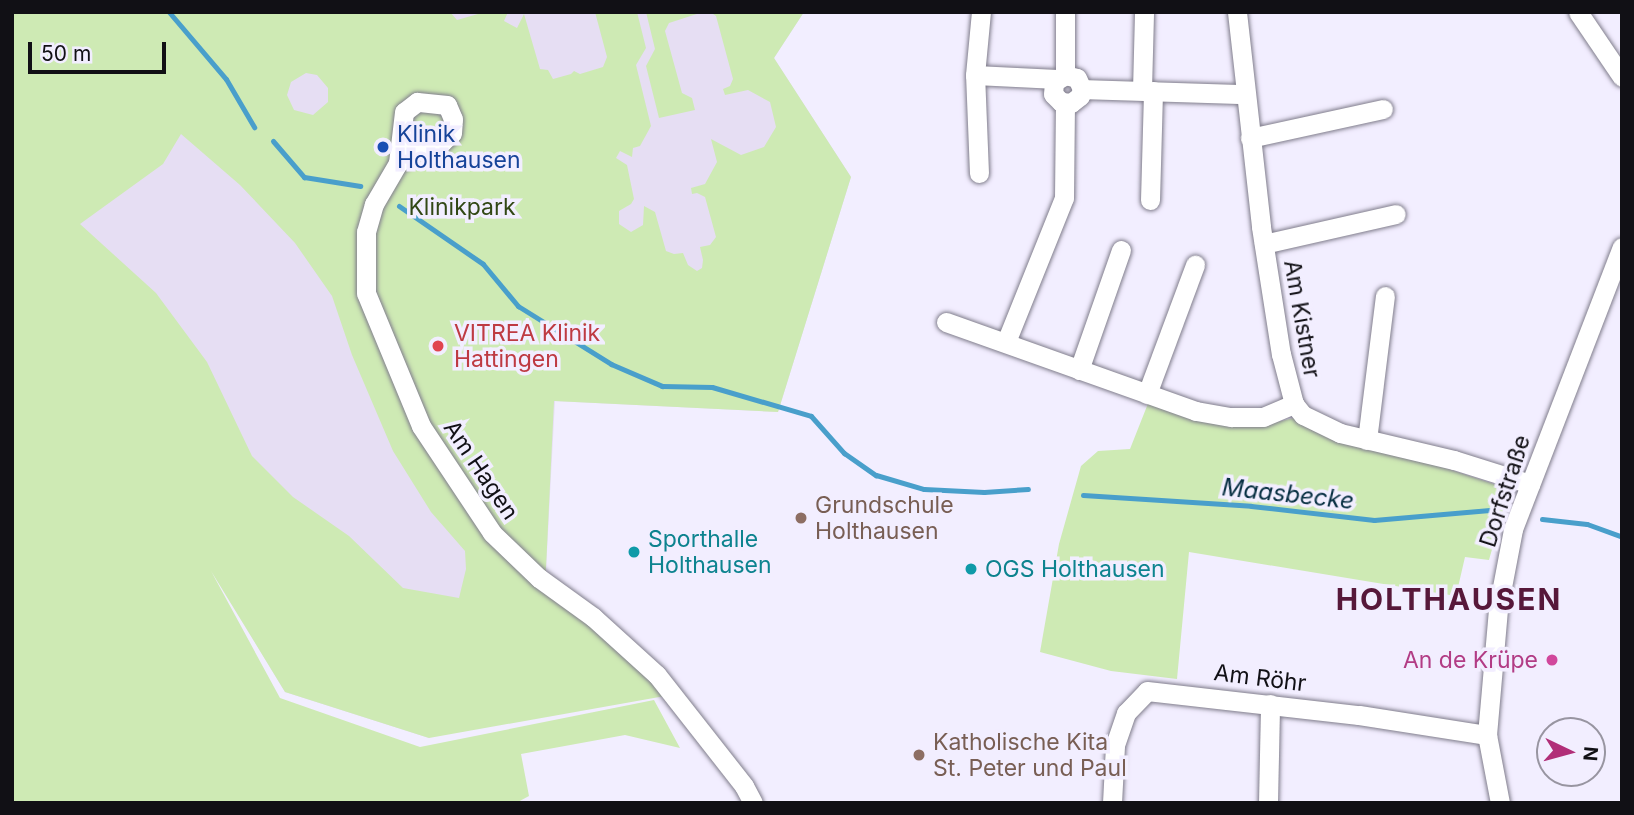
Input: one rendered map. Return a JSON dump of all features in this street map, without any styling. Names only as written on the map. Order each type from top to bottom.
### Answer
[{"type":"street","points":[[979,173],[975,75],[981,12]]},
{"type":"street","points":[[1065,12],[1061,77],[1053,94],[1065,103]]},
{"type":"street","points":[[1144,12],[1150,200]]},
{"type":"street","name":"Am Kistner","points":[[1237,12],[1264,244],[1281,354],[1294,404],[1303,415],[1340,433],[1454,460],[1530,484]]},
{"type":"street","points":[[1578,12],[1622,77]]},
{"type":"street","points":[[975,75],[1077,78],[1082,89]]},
{"type":"street","points":[[1082,89],[1245,94]]},
{"type":"street","points":[[1065,103],[1076,100],[1082,89]]},
{"type":"street","points":[[1006,342],[1064,198],[1065,103]]},
{"type":"street","points":[[1250,138],[1383,108]]},
{"type":"street","name":"Am Hagen","points":[[398,163],[374,204],[366,232],[366,293],[421,426],[492,533],[539,578],[593,617],[657,675],[744,786],[753,803]]},
{"type":"street","name":"Am Kistner","points":[[1264,244],[1396,214]]},
{"type":"street","name":"Dorfstraße","points":[[1500,803],[1487,735],[1498,608],[1513,529],[1622,247]]},
{"type":"street","points":[[1079,370],[1121,250]]},
{"type":"street","points":[[1147,394],[1195,265]]},
{"type":"street","points":[[1367,440],[1385,296]]},
{"type":"street","points":[[946,322],[1196,411],[1231,417],[1263,417],[1294,404]]},
{"type":"street","name":"Am Röhr","points":[[1112,803],[1115,745],[1126,713],[1147,691],[1270,704],[1487,735]]},
{"type":"street","points":[[1268,803],[1270,704]]},
{"type":"shaded area","name":"Klinikpark","points":[[12,12],[804,12],[774,58],[851,177],[778,412],[555,401],[545,589],[429,738],[285,692],[105,394]]},
{"type":"green space","name":"Klinikpark","points":[[12,12],[450,12],[457,20],[485,12],[508,12],[504,21],[517,28],[524,14],[540,69],[548,70],[553,79],[574,71],[580,74],[603,67],[607,57],[595,12],[637,12],[646,48],[636,65],[651,126],[640,146],[633,148],[632,157],[620,151],[616,158],[627,165],[634,199],[619,211],[619,224],[631,232],[643,225],[644,206],[655,212],[666,251],[683,253],[688,265],[697,271],[702,268],[703,260],[700,247],[710,245],[716,237],[705,197],[692,194],[691,188],[705,184],[717,162],[711,139],[741,155],[764,147],[776,127],[770,102],[748,90],[725,95],[723,89],[730,86],[733,79],[716,16],[710,12],[804,12],[774,58],[851,177],[778,412],[554,401],[545,589],[635,656],[665,696],[429,738],[285,692],[211,571],[280,698],[420,747],[654,700],[680,748],[625,735],[521,754],[529,796],[516,803],[12,803]],"holes":[[[306,73],[317,75],[328,88],[328,102],[313,115],[294,110],[287,95],[291,82]],[[181,134],[240,185],[295,243],[332,296],[352,355],[393,451],[431,512],[465,551],[466,569],[459,598],[403,588],[349,536],[293,497],[252,456],[207,362],[156,293],[80,224],[163,164]]]},
{"type":"green space","points":[[646,12],[703,12],[669,23],[665,31],[682,93],[692,98],[695,110],[659,118],[646,66],[655,49]]},
{"type":"green space","points":[[1149,401],[1263,425],[1294,418],[1509,489],[1489,560],[1465,557],[1456,596],[1189,552],[1177,679],[1111,671],[1040,652],[1059,544],[1081,466],[1098,451],[1130,449]]},
{"type":"waterway","name":"Maasbecke","points":[[169,12],[226,79],[254,127]]},
{"type":"waterway","name":"Maasbecke","points":[[273,141],[304,177],[360,186]]},
{"type":"waterway","name":"Maasbecke","points":[[399,206],[483,264],[518,306],[611,364],[662,386],[712,387],[811,416],[844,453],[876,475],[924,489],[984,492],[1028,489]]},
{"type":"waterway","name":"Maasbecke","points":[[1083,495],[1251,506],[1374,520],[1490,510]]},
{"type":"waterway","name":"Maasbecke","points":[[1542,519],[1587,524],[1622,537]]},
{"type":"place","name":"Klinik Holthausen","points":[[383,147]]},
{"type":"place","name":"VITREA Klinik Hattingen","points":[[438,346]]},
{"type":"place","name":"Grundschule Holthausen","points":[[801,518]]},
{"type":"place","name":"Sporthalle Holthausen","points":[[634,552]]},
{"type":"place","name":"OGS Holthausen","points":[[971,569]]},
{"type":"place","name":"An de Krüpe","points":[[1552,660]]},
{"type":"place","name":"Katholische Kita St. Peter und Paul","points":[[919,755]]},
{"type":"district","name":"HOLTHAUSEN","points":[[1449,599]]}]
